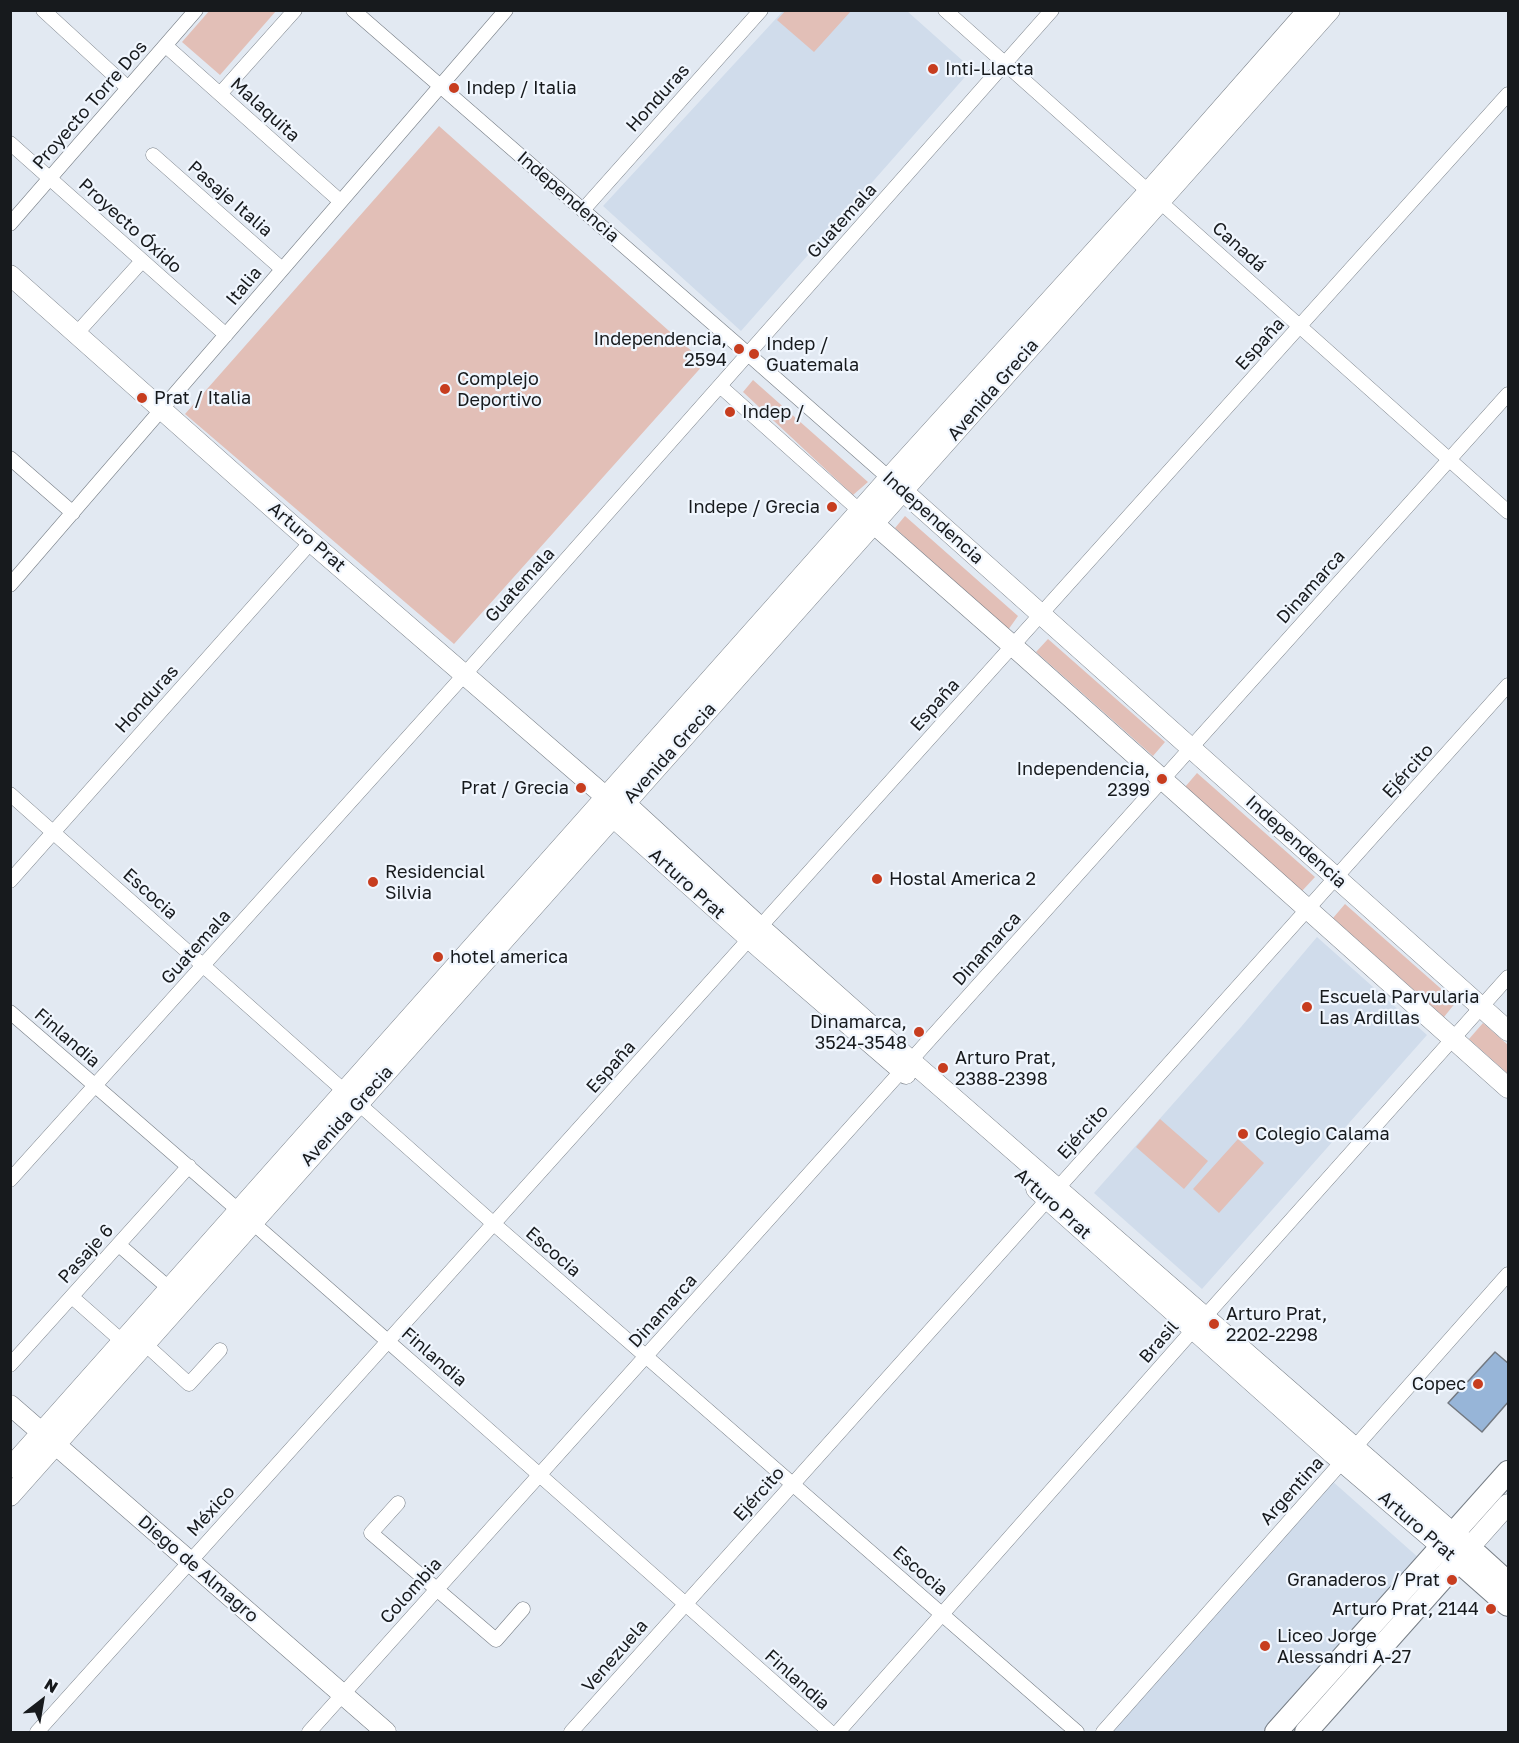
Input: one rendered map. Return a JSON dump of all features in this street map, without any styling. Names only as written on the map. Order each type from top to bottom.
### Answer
[{"type":"main road","name":"Avenida Grecia","points":[[1155,196],[1308,10]]},
{"type":"main road","name":"Avenida Grecia","points":[[352,1098],[606,797],[867,517],[1155,196],[1330,10]]},
{"type":"main road","name":"Arturo Prat","points":[[10,275],[311,542],[606,797]]},
{"type":"main road","name":"Independencia","points":[[896,485],[1509,1032]]},
{"type":"main road","name":"Avenida Grecia","points":[[10,1468],[49,1439],[145,1344],[247,1216],[352,1098],[619,810],[867,517]]},
{"type":"main road","points":[[867,517],[1509,1088]]},
{"type":"main road","points":[[606,797],[619,810]]},
{"type":"main road","name":"Arturo Prat","points":[[619,810],[906,1066],[1456,1547],[1509,1605]]},
{"type":"main road","name":"Avenida Grecia","points":[[10,1496],[49,1439],[123,1342],[170,1289],[247,1216]]},
{"type":"main road","name":"Diego de Almagro","points":[[10,1405],[386,1732]]},
{"type":"main road","points":[[1306,1732],[1456,1547],[1509,1472]]},
{"type":"main road","points":[[1276,1732],[1456,1547],[1509,1504]]},
{"type":"main road","name":"Arturo Prat","points":[[1456,1547],[1509,1582]]},
{"type":"street","points":[[43,10],[128,88]]},
{"type":"street","points":[[220,94],[295,10]]},
{"type":"street","name":"Independencia","points":[[353,10],[896,485]]},
{"type":"street","name":"Italia","points":[[10,585],[506,10]]},
{"type":"street","name":"Honduras","points":[[583,210],[760,10]]},
{"type":"street","name":"Canadá","points":[[945,10],[1509,512]]},
{"type":"street","name":"Guatemala","points":[[10,1180],[465,674],[1052,10]]},
{"type":"street","name":"Proyecto Torre Dos","points":[[10,224],[195,11]]},
{"type":"street","name":"Malaquita","points":[[166,46],[340,201]]},
{"type":"street","name":"España","points":[[389,1341],[1509,94]]},
{"type":"street","name":"Proyecto Óxido","points":[[10,143],[226,335]]},
{"type":"street","name":"Pasaje Italia","points":[[153,155],[282,269]]},
{"type":"street","points":[[77,333],[142,261]]},
{"type":"street","points":[[720,386],[867,517]]},
{"type":"street","name":"Dinamarca","points":[[540,1474],[1509,394]]},
{"type":"street","points":[[10,458],[73,513]]},
{"type":"street","name":"Honduras","points":[[10,881],[311,542]]},
{"type":"street","name":"Ejército","points":[[685,1604],[1509,685]]},
{"type":"street","name":"Escocia","points":[[10,794],[494,1224],[1077,1732]]},
{"type":"street","name":"Brasil","points":[[838,1732],[1199,1323],[1509,977]]},
{"type":"street","name":"Finlandia","points":[[10,1012],[247,1216],[830,1732]]},
{"type":"street","name":"Pasaje 6","points":[[10,1365],[189,1166]]},
{"type":"street","points":[[119,1245],[170,1289]]},
{"type":"street","name":"Argentina","points":[[1102,1732],[1509,1274]]},
{"type":"street","points":[[72,1297],[123,1342]]},
{"type":"street","name":"México","points":[[37,1732],[389,1341]]},
{"type":"street","points":[[145,1344],[189,1384],[220,1350]]},
{"type":"street","name":"Colombia","points":[[309,1732],[540,1474]]},
{"type":"street","points":[[398,1503],[371,1533],[437,1590],[496,1640],[523,1609]]},
{"type":"street","name":"Venezuela","points":[[571,1732],[685,1604]]},
{"type":"shaded area","points":[[210,10],[276,11],[220,75],[182,42]]},
{"type":"shaded area","points":[[786,10],[851,11],[814,52],[777,20]]},
{"type":"shaded area","points":[[783,11],[907,11],[972,69],[741,331],[603,206]]},
{"type":"shaded area","name":"Complejo Deportivo","points":[[439,126],[705,363],[454,644],[185,414]]},
{"type":"shaded area","points":[[753,380],[868,482],[853,495],[743,392]]},
{"type":"shaded area","points":[[905,516],[1018,616],[1008,630],[895,528]]},
{"type":"shaded area","points":[[1048,639],[1165,742],[1153,756],[1036,652]]},
{"type":"shaded area","points":[[1197,773],[1315,877],[1302,891],[1185,787]]},
{"type":"shaded area","points":[[1345,904],[1456,1002],[1444,1017],[1333,918]]},
{"type":"shaded area","name":"Colegio Calama","points":[[1317,937],[1427,1035],[1202,1289],[1094,1193],[1241,1027]]},
{"type":"shaded area","points":[[1483,1023],[1508,1045],[1508,1074],[1469,1039]]},
{"type":"shaded area","points":[[1160,1119],[1208,1161],[1184,1189],[1136,1147]]},
{"type":"shaded area","points":[[1238,1139],[1264,1163],[1219,1213],[1193,1189]]},
{"type":"shaded area","name":"Liceo Jorge Alessandri A-27","points":[[1331,1480],[1420,1559],[1268,1732],[1110,1732]]},
{"type":"building","points":[[1495,1352],[1509,1364],[1509,1401],[1482,1432],[1448,1403]]},
{"type":"place","name":"Inti-Llacta","points":[[933,69]]},
{"type":"place","name":"Indep / Italia","points":[[454,88]]},
{"type":"place","name":"Independencia, 2594","points":[[739,349]]},
{"type":"place","name":"Indep / Guatemala","points":[[754,354]]},
{"type":"place","name":"Complejo Deportivo","points":[[445,389]]},
{"type":"place","name":"Prat / Italia","points":[[142,398]]},
{"type":"place","name":"Indep /","points":[[730,412]]},
{"type":"place","name":"Indepe / Grecia","points":[[832,507]]},
{"type":"place","name":"Independencia, 2399","points":[[1162,779]]},
{"type":"place","name":"Prat / Grecia","points":[[581,788]]},
{"type":"place","name":"Hostal America 2","points":[[877,879]]},
{"type":"place","name":"Residencial Silvia","points":[[373,882]]},
{"type":"place","name":"hotel america","points":[[438,957]]},
{"type":"place","name":"Escuela Parvularia Las Ardillas","points":[[1307,1007]]},
{"type":"place","name":"Dinamarca, 3524-3548","points":[[919,1032]]},
{"type":"place","name":"Arturo Prat, 2388-2398","points":[[943,1068]]},
{"type":"place","name":"Colegio Calama","points":[[1243,1134]]},
{"type":"place","name":"Arturo Prat, 2202-2298","points":[[1214,1324]]},
{"type":"place","name":"Copec","points":[[1478,1384]]},
{"type":"place","name":"Granaderos / Prat","points":[[1452,1580]]},
{"type":"place","name":"Arturo Prat, 2144","points":[[1491,1609]]},
{"type":"place","name":"Liceo Jorge Alessandri A-27","points":[[1265,1646]]}]
